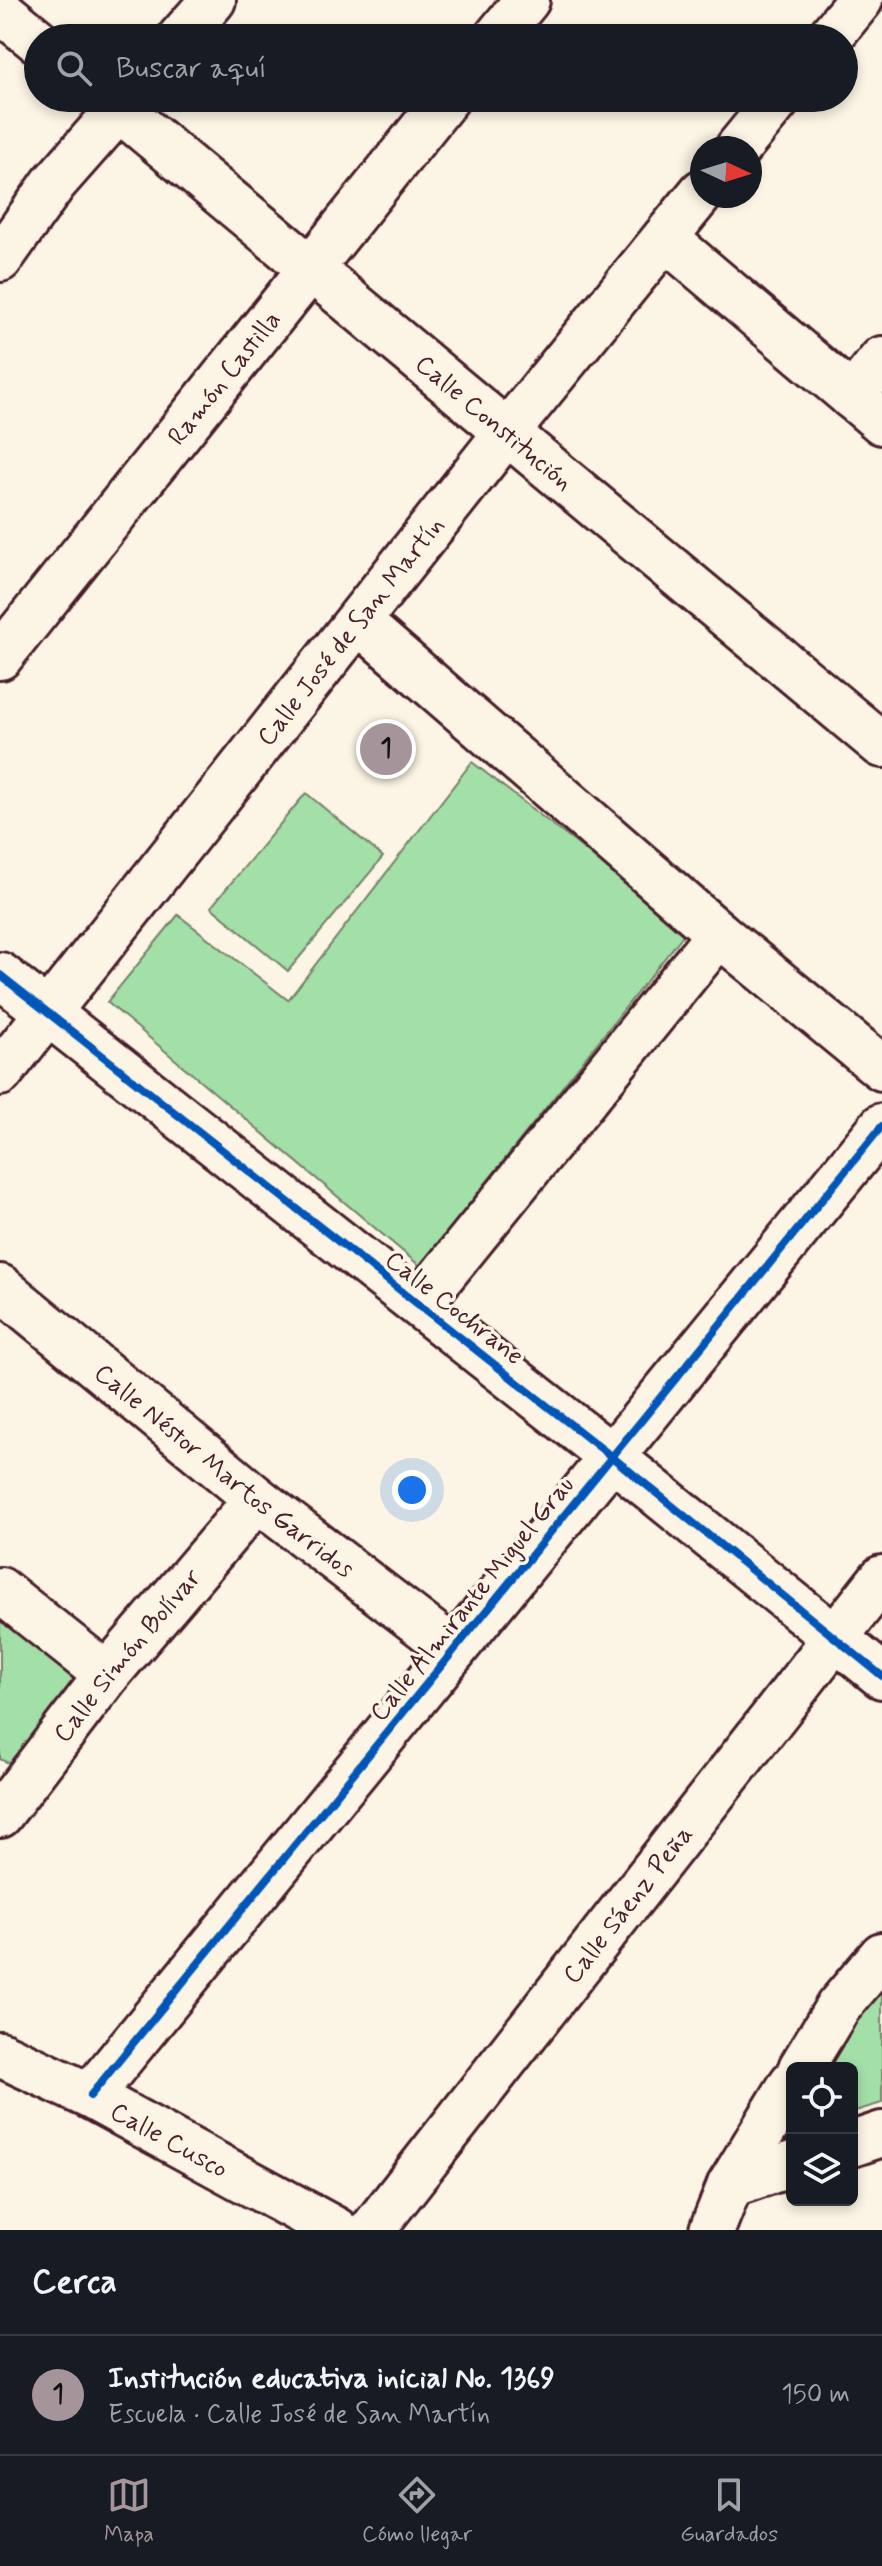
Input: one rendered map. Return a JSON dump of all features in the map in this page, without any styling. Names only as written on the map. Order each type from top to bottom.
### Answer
[{"type":"street","points":[[192,24],[213,0]]},
{"type":"street","points":[[507,24],[527,0]]},
{"type":"street","points":[[842,24],[863,0],[882,13]]},
{"type":"street","points":[[0,10],[24,30]]},
{"type":"street","points":[[0,259],[110,112]]},
{"type":"street","name":"Calle Constitución","points":[[130,112],[309,267],[882,745]]},
{"type":"street","name":"Ramón Castilla","points":[[0,657],[436,112]]},
{"type":"street","points":[[748,136],[768,112]]},
{"type":"street","points":[[0,230],[54,183]]},
{"type":"street","name":"Calle José de San Martín","points":[[0,1073],[507,432],[690,207]]},
{"type":"street","points":[[665,238],[867,410],[882,359]]},
{"type":"street","points":[[358,621],[719,934],[882,1068]]},
{"type":"street","points":[[419,1304],[719,934]]},
{"type":"street","name":"Calle Cochrane","points":[[0,975],[612,1457],[882,1676]]},
{"type":"street","name":"Calle Almirante Miguel Grau","points":[[90,2096],[882,1126]]},
{"type":"street","name":"Calle Néstor Martos Garridos","points":[[0,1287],[257,1499],[454,1650]]},
{"type":"street","name":"Calle Simón Bolívar","points":[[6,1795],[257,1499]]},
{"type":"street","name":"Calle Sáenz Peña","points":[[372,2230],[882,1578]]},
{"type":"street","points":[[0,1590],[107,1675]]},
{"type":"street","points":[[805,2062],[838,2007],[882,1955]]},
{"type":"street","name":"Calle Cusco","points":[[0,2054],[90,2096],[336,2230]]},
{"type":"street","points":[[712,2230],[730,2185],[786,2093]]},
{"type":"street","points":[[858,2142],[882,2134]]},
{"type":"street","points":[[730,2185],[786,2166]]},
{"type":"green space","points":[[472,762],[687,930],[420,1266],[107,1002],[178,915],[288,1000]]},
{"type":"green space","points":[[306,793],[383,857],[288,971],[211,907]]},
{"type":"green space","points":[[0,1615],[84,1682],[15,1766],[0,1759]]},
{"type":"green space","points":[[882,1981],[882,2103],[858,2110],[858,2062],[827,2062],[853,2017]]},
{"type":"cycle path","points":[[0,975],[612,1457],[882,1676]]},
{"type":"cycle path","points":[[90,2096],[882,1126]]},
{"type":"place","name":"Institución educativa inicial No. 1369","points":[[386,749]]}]
